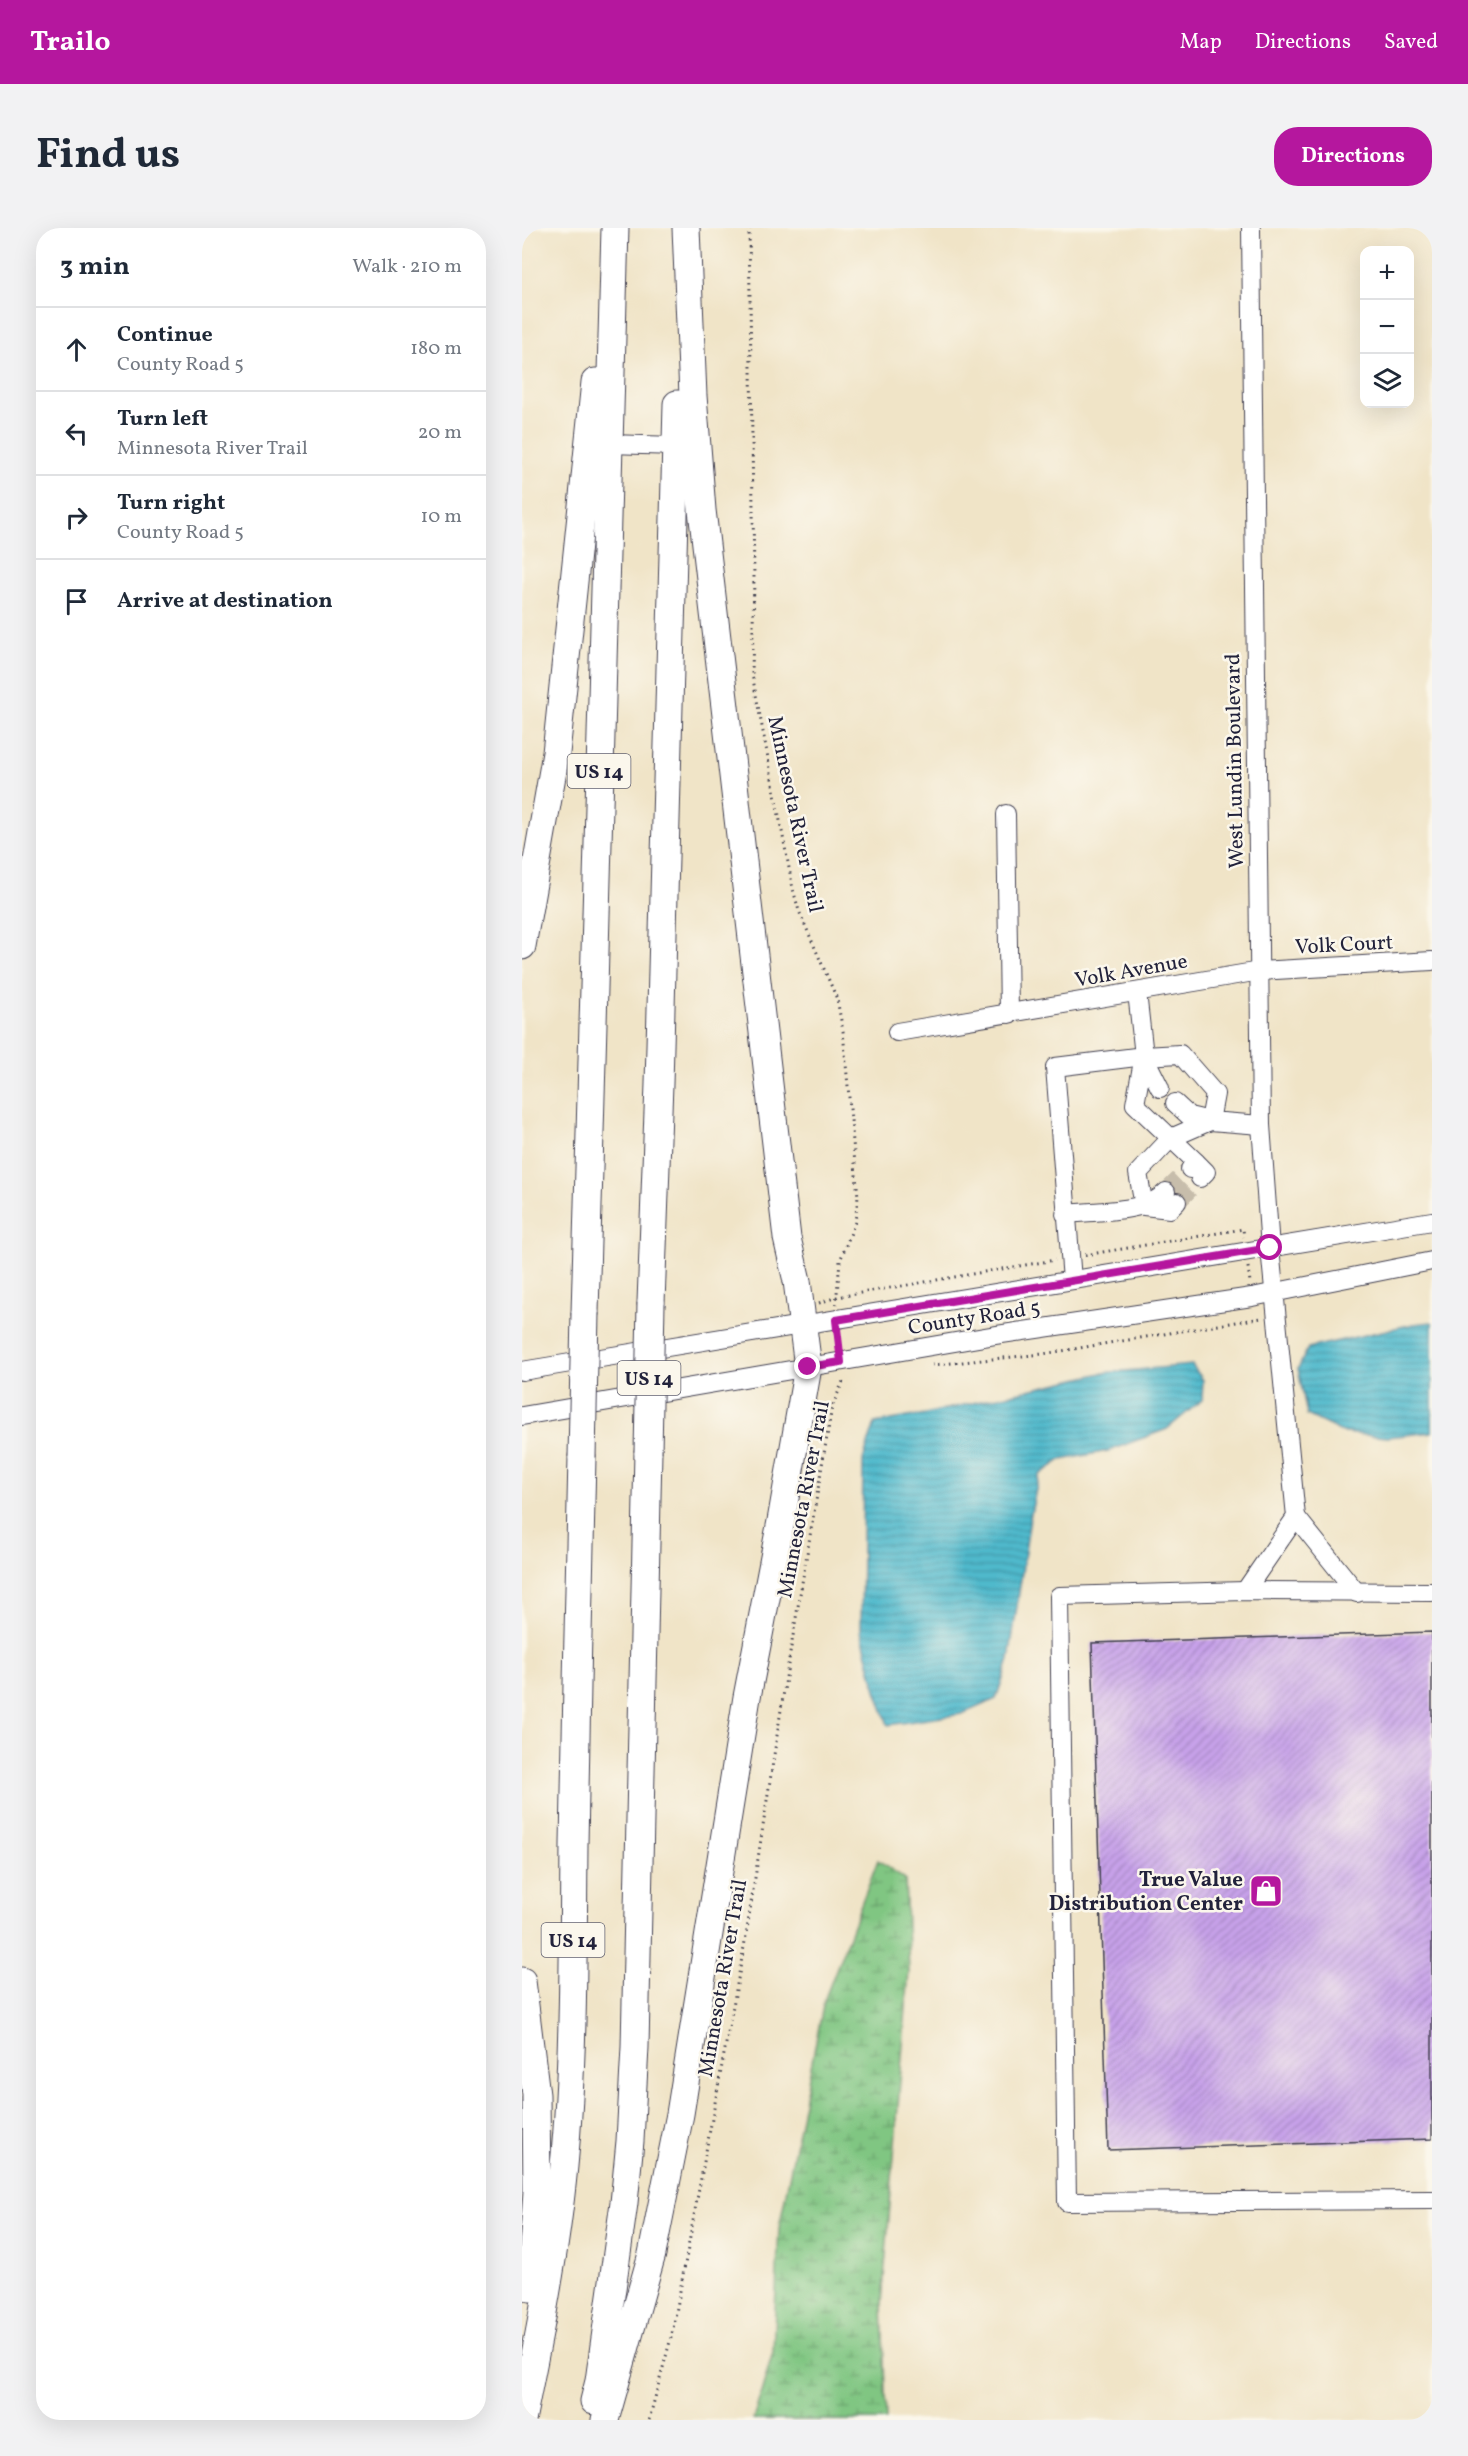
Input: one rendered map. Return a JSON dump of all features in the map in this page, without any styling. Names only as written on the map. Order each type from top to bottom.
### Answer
[{"type":"highway","name":"US 14","points":[[589,2420],[599,2381],[624,2203],[635,2047],[651,1303],[659,1084],[680,228]]},
{"type":"highway","points":[[605,2420],[652,2254],[680,2114],[747,1697],[806,1376],[797,1281],[788,1238],[700,500],[686,228]]},
{"type":"highway","name":"US 14","points":[[522,2420],[545,2303],[564,2166],[572,2052],[576,1679],[615,241]]},
{"type":"highway","points":[[522,946],[556,753],[595,379],[615,241]]},
{"type":"highway","points":[[522,1981],[536,2095],[537,2160],[532,2274],[522,2373]]},
{"type":"street","name":"West Lundin Boulevard","points":[[1251,228],[1261,1125],[1270,1248],[1296,1517]]},
{"type":"street","points":[[609,444],[676,446]]},
{"type":"street","points":[[1006,814],[1009,1014]]},
{"type":"street","name":"Volk Court","points":[[1260,971],[1432,961]]},
{"type":"street","name":"Volk Avenue","points":[[897,1032],[1260,971]]},
{"type":"street","points":[[1137,992],[1144,1056],[1135,1104],[1171,1138],[1195,1170]]},
{"type":"street","points":[[1072,1280],[1054,1067],[1180,1054],[1215,1094],[1210,1122]]},
{"type":"street","points":[[1144,1056],[1160,1088]]},
{"type":"street","points":[[1175,1103],[1189,1116],[1210,1122],[1261,1125]]},
{"type":"street","points":[[1144,1206],[1138,1173],[1171,1138],[1210,1122]]},
{"type":"street","points":[[1065,1214],[1144,1206],[1160,1198],[1171,1197]]},
{"type":"street","name":"County Road 5","points":[[522,1371],[1432,1221]]},
{"type":"street","name":"County Road 5","points":[[522,1416],[842,1370],[996,1335],[1276,1293],[1432,1261]]},
{"type":"street","points":[[1245,1591],[1296,1517],[1357,1593]]},
{"type":"street","points":[[1432,1592],[1245,1591],[1059,1596],[1067,2202],[1432,2200]]},
{"type":"path","name":"Minnesota River Trail","points":[[749,228],[754,578],[753,674],[799,911],[837,999],[843,1031],[858,1197],[855,1222],[840,1261],[836,1320]]},
{"type":"path","points":[[931,1365],[1043,1354],[1278,1314]]},
{"type":"path","name":"Minnesota River Trail","points":[[649,2420],[672,2334],[746,1936],[787,1671],[832,1407],[842,1370]]},
{"type":"path","points":[[806,1376],[842,1370],[855,1377]]},
{"type":"green space","points":[[878,1860],[905,1879],[909,1971],[882,2303],[886,2420],[753,2420],[773,2352],[779,2228],[824,2001]]},
{"type":"water","points":[[1432,1322],[1432,1432],[1388,1437],[1344,1433],[1307,1415],[1298,1369],[1308,1348],[1413,1324]]},
{"type":"water","points":[[1192,1365],[1203,1380],[1202,1400],[1167,1429],[1108,1451],[1061,1460],[1039,1475],[1030,1518],[1009,1660],[996,1699],[962,1714],[888,1725],[876,1690],[861,1631],[863,1460],[875,1423],[925,1414],[1102,1373]]},
{"type":"building","name":"True Value Distribution Center","points":[[1432,1632],[1432,2139],[1108,2150],[1092,1643]]},
{"type":"tunnel","points":[[1166,1192],[1190,1169]]},
{"type":"tunnel","points":[[1177,1202],[1200,1178]]},
{"type":"place","name":"True Value Distribution Center","points":[[1266,1891]]},
{"type":"route","points":[[808,1367],[841,1362],[836,1320],[1270,1248]]}]
